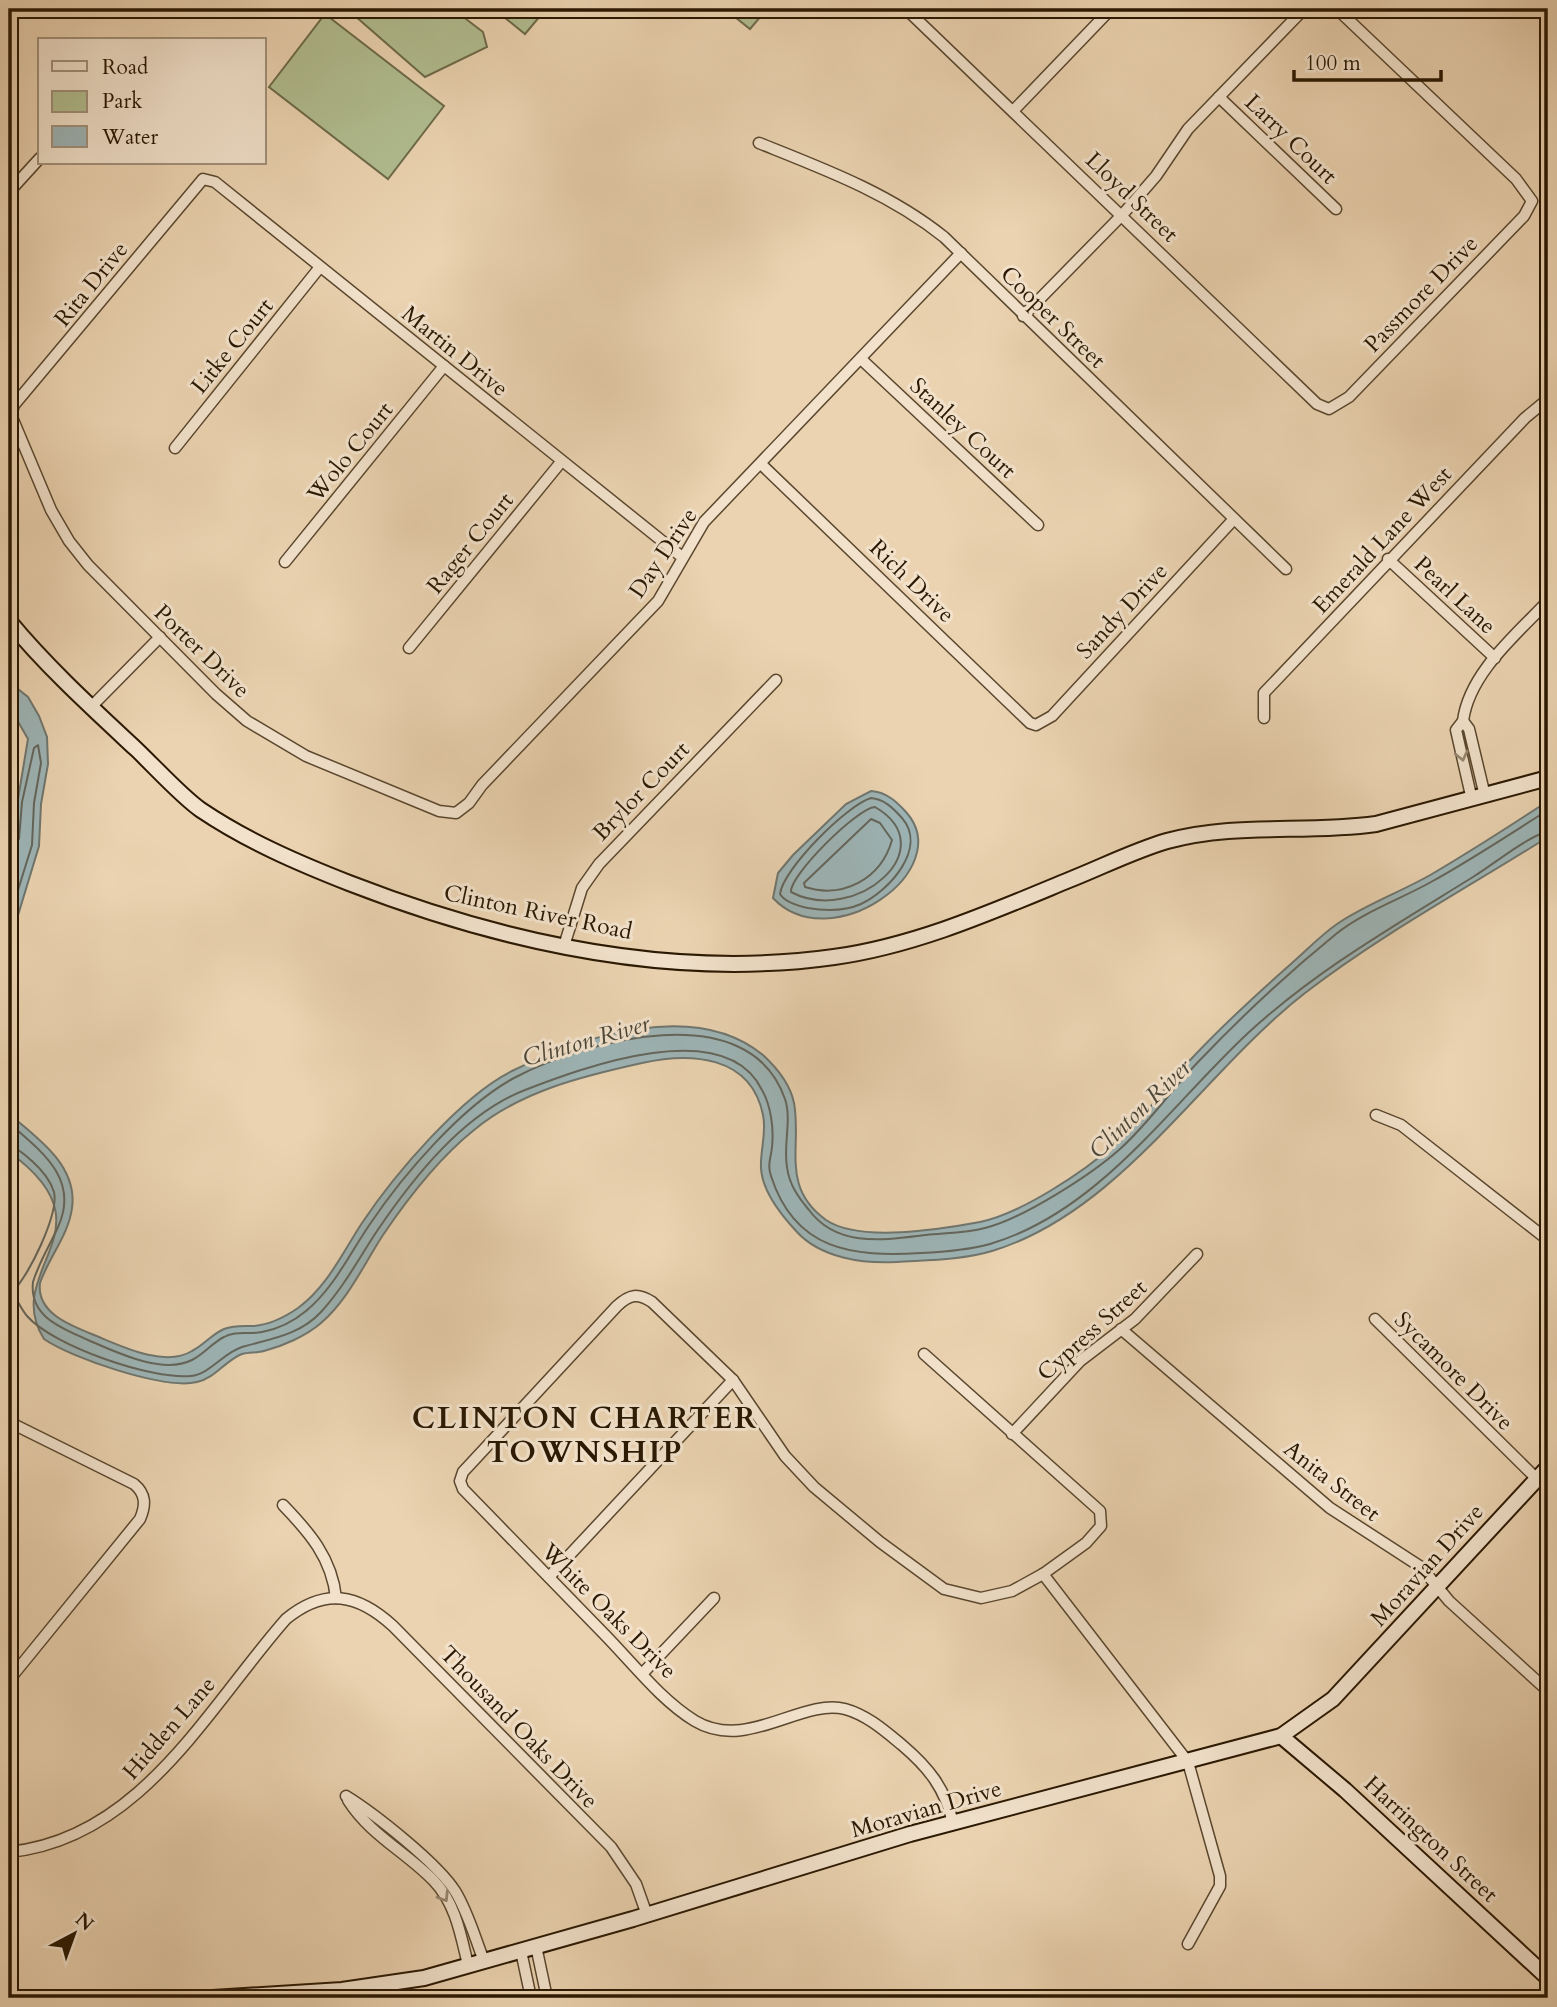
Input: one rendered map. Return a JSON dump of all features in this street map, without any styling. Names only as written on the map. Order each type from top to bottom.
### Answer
[{"type":"street","name":"Lloyd Street","points":[[906,9],[1123,214],[1317,404],[1332,409]]},
{"type":"street","points":[[1014,110],[1111,9]]},
{"type":"street","points":[[1023,316],[1123,214],[1156,176],[1188,129],[1304,9]]},
{"type":"street","name":"Passmore Drive","points":[[1332,409],[1349,397],[1524,216],[1532,201],[1517,179],[1337,9]]},
{"type":"street","name":"Larry Court","points":[[1219,97],[1336,209]]},
{"type":"street","name":"Cooper Street","points":[[759,143],[839,175],[918,217],[961,253],[1286,569]]},
{"type":"street","points":[[9,192],[38,160]]},
{"type":"street","name":"Martin Drive","points":[[203,179],[215,182],[682,557]]},
{"type":"street","name":"Rita Drive","points":[[11,415],[14,405],[203,179]]},
{"type":"street","name":"Day Drive","points":[[456,813],[469,803],[482,785],[658,601],[705,522],[961,253]]},
{"type":"street","name":"Litke Court","points":[[175,448],[320,267]]},
{"type":"street","name":"Stanley Court","points":[[861,359],[1038,525]]},
{"type":"street","name":"Wolo Court","points":[[285,562],[444,366]]},
{"type":"street","name":"Emerald Lane West","points":[[1264,718],[1264,693],[1388,559],[1525,418],[1548,399]]},
{"type":"street","name":"Porter Drive","points":[[11,415],[51,510],[69,541],[88,565],[225,702],[281,743],[439,811],[456,813]]},
{"type":"street","name":"Rager Court","points":[[409,648],[561,462]]},
{"type":"street","name":"Rich Drive","points":[[761,464],[1030,723],[1036,725]]},
{"type":"street","name":"Sandy Drive","points":[[1036,725],[1052,716],[1234,519]]},
{"type":"street","name":"Pearl Lane","points":[[1388,559],[1495,658]]},
{"type":"street","points":[[1478,798],[1469,729],[1462,720],[1465,704],[1495,658],[1548,601]]},
{"type":"street","name":"Clinton River Road","points":[[9,621],[92,707],[196,807],[277,853],[441,916],[564,946],[661,960],[756,962],[836,957],[885,946],[971,919],[1140,850],[1195,834],[1251,828],[1350,828],[1478,798],[1548,778]]},
{"type":"street","points":[[92,707],[160,637]]},
{"type":"street","name":"Brylor Court","points":[[564,946],[582,888],[599,864],[776,680]]},
{"type":"street","points":[[1376,1115],[1412,1133],[1548,1240]]},
{"type":"street","name":"Cypress Street","points":[[1012,1434],[1080,1362],[1154,1301],[1197,1254]]},
{"type":"street","name":"White Oaks Drive","points":[[733,1380],[652,1302],[635,1295],[617,1306],[460,1478],[463,1489],[642,1674],[688,1716],[715,1728],[746,1730],[828,1708],[846,1709],[867,1718],[929,1770],[945,1794],[953,1823]]},
{"type":"street","name":"Sycamore Drive","points":[[1375,1319],[1536,1479]]},
{"type":"street","name":"Anita Street","points":[[1121,1329],[1330,1508],[1429,1574],[1449,1601],[1548,1691]]},
{"type":"street","points":[[548,1577],[733,1380],[785,1456],[814,1488],[933,1583],[962,1596],[981,1598],[1012,1591],[1043,1574],[1098,1533],[1102,1517],[1091,1500],[1012,1434],[924,1354]]},
{"type":"street","points":[[9,1422],[124,1478],[143,1494],[145,1506],[140,1519],[9,1680]]},
{"type":"street","name":"Moravian Drive","points":[[212,1998],[400,1983],[647,1914],[953,1823],[1281,1736],[1334,1699],[1548,1467]]},
{"type":"street","points":[[282,1505],[324,1554],[333,1574],[336,1598]]},
{"type":"street","points":[[1043,1574],[1188,1762],[1220,1876],[1220,1886],[1188,1944]]},
{"type":"street","name":"Hidden Lane","points":[[9,1852],[39,1847],[67,1837],[99,1824],[121,1810],[163,1768],[286,1619],[311,1602],[336,1598]]},
{"type":"street","name":"Thousand Oaks Drive","points":[[336,1598],[366,1605],[393,1626],[611,1847],[632,1877],[647,1914]]},
{"type":"street","points":[[642,1674],[714,1598]]},
{"type":"street","name":"Harrington Street","points":[[1281,1736],[1345,1790],[1548,1978]]},
{"type":"street","points":[[468,1965],[464,1924],[457,1893],[425,1859],[390,1838],[358,1815],[346,1796],[365,1808],[390,1838],[417,1867],[435,1882],[464,1924],[484,1961]]},
{"type":"street","points":[[417,1867],[425,1859]]},
{"type":"street","points":[[528,1948],[531,1998]]},
{"type":"street","points":[[528,1948],[547,1998]]},
{"type":"green space","points":[[347,9],[453,9],[483,32],[487,47],[425,77]]},
{"type":"green space","points":[[494,9],[546,9],[525,34]]},
{"type":"green space","points":[[725,9],[767,9],[750,29]]},
{"type":"green space","points":[[325,14],[444,106],[388,179],[269,87]]},
{"type":"water","points":[[9,682],[28,697],[39,716],[47,737],[48,764],[41,804],[39,846],[9,945],[9,853],[28,739],[9,706]]},
{"type":"water","points":[[871,791],[886,795],[898,804],[906,812],[918,835],[915,858],[902,881],[880,900],[854,913],[825,918],[797,914],[773,898],[778,873],[793,855],[846,804]]},
{"type":"water","points":[[1548,801],[1548,837],[1393,932],[1305,993],[1267,1025],[1121,1173],[1081,1205],[1038,1232],[992,1251],[957,1258],[884,1262],[843,1258],[818,1248],[791,1226],[779,1211],[765,1185],[761,1168],[763,1115],[756,1095],[746,1080],[732,1069],[716,1062],[679,1058],[597,1073],[532,1095],[492,1116],[461,1141],[425,1179],[383,1235],[331,1314],[308,1332],[264,1351],[236,1357],[203,1380],[182,1383],[142,1377],[75,1355],[44,1339],[34,1314],[35,1291],[56,1227],[54,1204],[40,1180],[9,1152],[9,1114],[54,1154],[69,1179],[72,1193],[72,1208],[67,1227],[40,1283],[44,1304],[59,1318],[79,1329],[145,1354],[170,1357],[192,1351],[224,1329],[277,1320],[308,1300],[326,1280],[362,1223],[410,1160],[451,1117],[492,1083],[540,1058],[572,1046],[639,1029],[672,1026],[705,1029],[736,1038],[768,1060],[786,1082],[794,1103],[796,1165],[803,1194],[826,1220],[841,1227],[879,1233],[944,1228],[996,1218],[1051,1190],[1115,1144],[1217,1033],[1331,928],[1360,910],[1432,874]]},
{"type":"district","name":"CLINTON CHARTER TOWNSHIP","points":[[585,1435]]},
{"type":"water label","name":"Clinton River","points":[[586,1041]]},
{"type":"water label","name":"Clinton River","points":[[1140,1109]]}]
